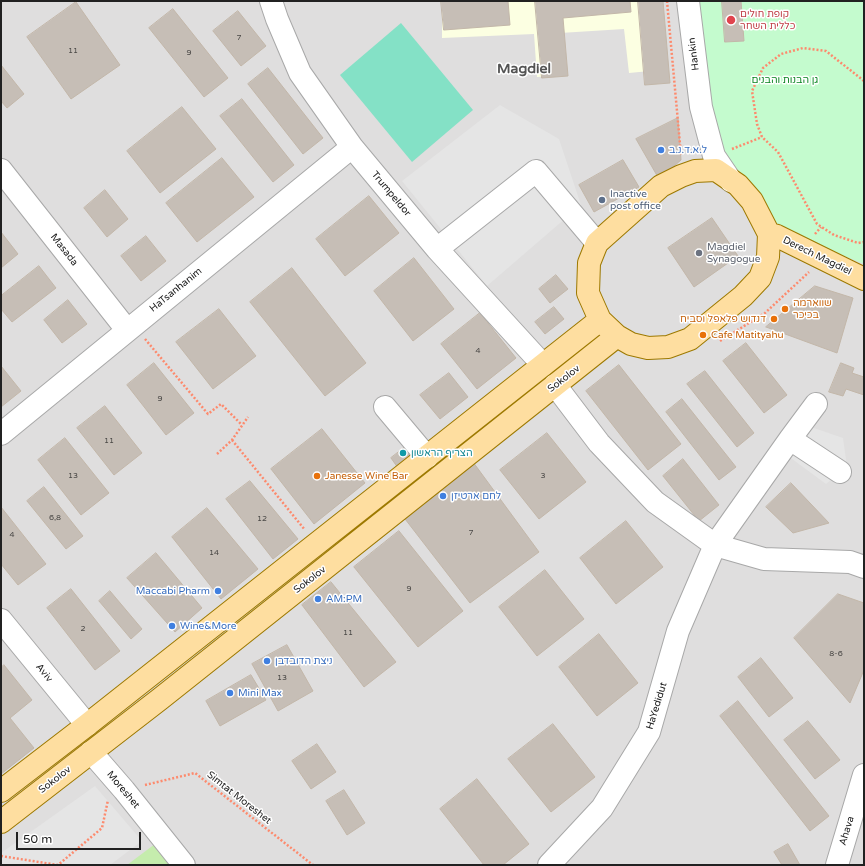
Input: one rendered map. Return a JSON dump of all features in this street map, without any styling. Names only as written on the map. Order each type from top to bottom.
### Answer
[{"type":"main road","points":[[716,170],[731,181],[738,185],[752,201],[769,234],[768,257],[760,278],[743,296],[690,339],[668,347],[648,348],[631,344],[617,336],[600,320],[588,293],[589,262],[597,243],[661,186],[681,176],[694,171],[716,170]]},
{"type":"main road","name":"Derech Magdiel","points":[[769,234],[777,236],[864,279]]},
{"type":"main road","points":[[1,791],[87,725],[600,320]]},
{"type":"main road","name":"Sokolov","points":[[1,822],[160,699],[617,336]]},
{"type":"street","name":"Trumpeldor","points":[[271,1],[300,73],[352,147],[438,250],[544,365]]},
{"type":"street","name":"Hankin","points":[[688,1],[701,107],[714,156],[731,181]]},
{"type":"street","name":"Hankin","points":[[694,171],[698,157],[701,107]]},
{"type":"street","name":"HaTsanhanim","points":[[1,434],[352,147]]},
{"type":"street","name":"Masada","points":[[1,170],[131,327]]},
{"type":"street","points":[[438,250],[536,171],[597,243]]},
{"type":"street","points":[[555,385],[599,443],[655,502],[715,545],[764,559],[850,562],[864,567]]},
{"type":"street","name":"HaYedidut","points":[[549,865],[602,808],[649,732],[678,632],[715,545],[816,404]]},
{"type":"street","points":[[385,406],[427,457]]},
{"type":"street","points":[[1,439],[5,445],[1,448]]},
{"type":"street","points":[[790,439],[840,472]]},
{"type":"street","name":"Aviv","points":[[1,620],[87,725]]},
{"type":"street","name":"Moreshet","points":[[91,752],[184,865]]},
{"type":"street","name":"Ahava","points":[[837,865],[864,775]]},
{"type":"path","points":[[864,81],[826,51],[804,48],[781,54],[764,68],[752,91],[757,124],[762,137],[778,152],[816,224],[834,235],[858,244],[864,242]]},
{"type":"path","points":[[730,150],[762,137]]},
{"type":"path","points":[[131,327],[208,414],[221,404],[242,425]]},
{"type":"path","points":[[217,454],[232,440],[248,417]]},
{"type":"path","points":[[232,440],[316,544]]},
{"type":"path","name":"Simtat Moreshet","points":[[118,784],[195,773],[313,865]]},
{"type":"path","points":[[1,856],[58,865],[102,828],[118,784]]},
{"type":"shaded area","points":[[1,1],[864,1],[864,865],[1,865]]},
{"type":"shaded area","points":[[442,1],[656,1],[660,70],[629,73],[624,29],[560,33],[564,75],[537,77],[534,34],[442,38]]},
{"type":"shaded area","points":[[500,105],[559,139],[581,205],[487,286],[402,181]]},
{"type":"shaded area","points":[[811,427],[843,438],[847,467],[826,484],[788,456]]},
{"type":"shaded area","points":[[95,786],[142,841],[110,865],[1,865],[1,853]]},
{"type":"green space","name":"גן הבנות והבנים","points":[[695,1],[864,1],[864,264],[775,228],[761,194],[716,155]]},
{"type":"green space","points":[[401,23],[473,110],[412,162],[340,75]]},
{"type":"green space","points":[[155,844],[171,865],[127,865]]},
{"type":"building","points":[[441,1],[508,1],[510,25],[444,30]]},
{"type":"building","points":[[535,1],[630,1],[631,12],[563,18],[568,76],[542,78]]},
{"type":"building","points":[[638,1],[663,1],[670,83],[645,85]]},
{"type":"building","points":[[722,1],[741,1],[744,41],[725,42]]},
{"type":"building","points":[[76,2],[120,65],[71,99],[27,37]]},
{"type":"building","points":[[173,9],[228,78],[204,97],[149,28]]},
{"type":"building","points":[[238,11],[266,46],[241,66],[213,31]]},
{"type":"building","points":[[1,65],[24,94],[7,108],[1,101]]},
{"type":"building","points":[[268,68],[323,138],[303,154],[248,84]]},
{"type":"building","points":[[242,99],[294,165],[273,182],[220,116]]},
{"type":"building","points":[[182,107],[216,149],[160,193],[127,151]]},
{"type":"building","name":"ל.א.ד.נ.ב","points":[[678,118],[681,160],[659,179],[636,139]]},
{"type":"building","points":[[222,158],[254,197],[197,242],[166,203]]},
{"type":"building","points":[[623,160],[639,187],[594,212],[579,185]]},
{"type":"building","points":[[105,190],[128,219],[107,237],[84,208]]},
{"type":"building","points":[[369,196],[399,233],[345,276],[316,239]]},
{"type":"building","points":[[712,218],[738,256],[694,287],[668,248]]},
{"type":"building","points":[[1,232],[18,254],[1,268]]},
{"type":"building","points":[[146,236],[166,261],[141,281],[121,256]]},
{"type":"building","points":[[414,258],[454,309],[413,341],[374,291]]},
{"type":"building","points":[[39,266],[56,288],[12,322],[1,309],[1,296]]},
{"type":"building","points":[[292,268],[366,363],[325,396],[250,302]]},
{"type":"building","points":[[556,275],[568,289],[550,303],[539,289]]},
{"type":"building","points":[[815,286],[853,298],[837,353],[766,327]]},
{"type":"building","points":[[68,300],[87,324],[62,343],[44,320]]},
{"type":"building","points":[[554,307],[564,319],[545,334],[535,322]]},
{"type":"building","points":[[219,309],[256,356],[213,389],[176,342]]},
{"type":"building","points":[[480,313],[516,358],[477,389],[441,344]]},
{"type":"building","points":[[746,343],[787,395],[764,413],[723,361]]},
{"type":"building","points":[[154,363],[194,413],[166,435],[127,385]]},
{"type":"building","points":[[841,363],[854,368],[852,373],[864,377],[864,395],[846,389],[843,396],[829,392]]},
{"type":"building","points":[[619,365],[681,444],[648,470],[586,391]]},
{"type":"building","points":[[1,366],[21,391],[1,407]]},
{"type":"building","points":[[705,371],[754,433],[737,447],[687,384]]},
{"type":"building","points":[[449,373],[468,397],[440,419],[420,395]]},
{"type":"building","points":[[682,399],[736,467],[719,480],[666,412]]},
{"type":"building","points":[[105,406],[142,453],[114,475],[77,428]]},
{"type":"building","points":[[322,429],[365,483],[314,524],[271,469]]},
{"type":"building","points":[[547,433],[586,482],[539,519],[500,470]]},
{"type":"building","points":[[65,438],[109,493],[81,515],[38,460]]},
{"type":"building","name":"הצריף הראשון","points":[[404,448],[411,458],[398,468],[391,458]]},
{"type":"building","points":[[683,459],[719,505],[699,521],[663,476]]},
{"type":"building","points":[[473,462],[539,552],[470,603],[402,515]]},
{"type":"building","points":[[250,481],[298,539],[273,559],[226,499]]},
{"type":"building","points":[[791,483],[829,523],[793,533],[766,507]]},
{"type":"building","points":[[44,487],[83,536],[66,549],[27,501]]},
{"type":"building","points":[[1,507],[46,564],[18,585],[1,564]]},
{"type":"building","points":[[207,508],[258,569],[221,599],[172,537]]},
{"type":"building","points":[[626,521],[663,567],[616,604],[580,558]]},
{"type":"building","points":[[399,531],[463,611],[418,647],[354,567]]},
{"type":"building","points":[[156,553],[202,608],[175,632],[127,578]]},
{"type":"building","points":[[545,570],[584,619],[537,656],[499,607]]},
{"type":"building","points":[[331,582],[396,662],[364,687],[302,605]]},
{"type":"building","points":[[71,589],[120,651],[95,670],[47,608]]},
{"type":"building","points":[[110,591],[142,629],[131,639],[99,601]]},
{"type":"building","points":[[838,594],[864,603],[864,670],[850,703],[794,638]]},
{"type":"building","points":[[599,634],[638,683],[597,716],[559,667]]},
{"type":"building","points":[[287,645],[313,691],[278,711],[252,664]]},
{"type":"building","points":[[761,658],[793,698],[769,717],[738,677]]},
{"type":"building","points":[[4,665],[32,700],[10,718],[34,748],[1,774],[1,668]]},
{"type":"building","points":[[251,675],[266,700],[220,726],[206,701]]},
{"type":"building","points":[[738,701],[829,816],[810,831],[720,716]]},
{"type":"building","points":[[808,721],[840,760],[815,779],[784,740]]},
{"type":"building","points":[[553,724],[595,777],[551,812],[508,759]]},
{"type":"building","points":[[317,744],[336,772],[311,789],[292,761]]},
{"type":"building","points":[[477,779],[529,844],[503,865],[484,865],[440,809]]},
{"type":"building","points":[[344,790],[365,823],[347,835],[326,801]]},
{"type":"building","points":[[788,844],[800,865],[782,865],[774,852]]},
{"type":"place","name":"קופת חולים כללית השחר","points":[[731,20]]},
{"type":"place","name":"ל.א.ד.נ.ב","points":[[661,150]]},
{"type":"place","name":"Inactive post office","points":[[602,200]]},
{"type":"place","name":"Magdiel Synagogue","points":[[699,253]]},
{"type":"place","name":"שווארמה בכיכר","points":[[785,309]]},
{"type":"place","name":"דנדוש פלאפל וסביח","points":[[774,319]]},
{"type":"place","name":"Cafe Matityahu","points":[[703,335]]},
{"type":"place","name":"הצריף הראשון","points":[[403,453]]},
{"type":"place","name":"Janesse Wine Bar","points":[[317,476]]},
{"type":"place","name":"לחם ארטיזן","points":[[443,496]]},
{"type":"place","name":"Maccabi Pharm","points":[[218,591]]},
{"type":"place","name":"AM:PM","points":[[318,599]]},
{"type":"place","name":"Wine&More","points":[[172,626]]},
{"type":"place","name":"ניצת הדובדבן","points":[[267,661]]},
{"type":"place","name":"Mini Max","points":[[230,693]]},
{"type":"district","name":"Magdiel","points":[[524,69]]}]
